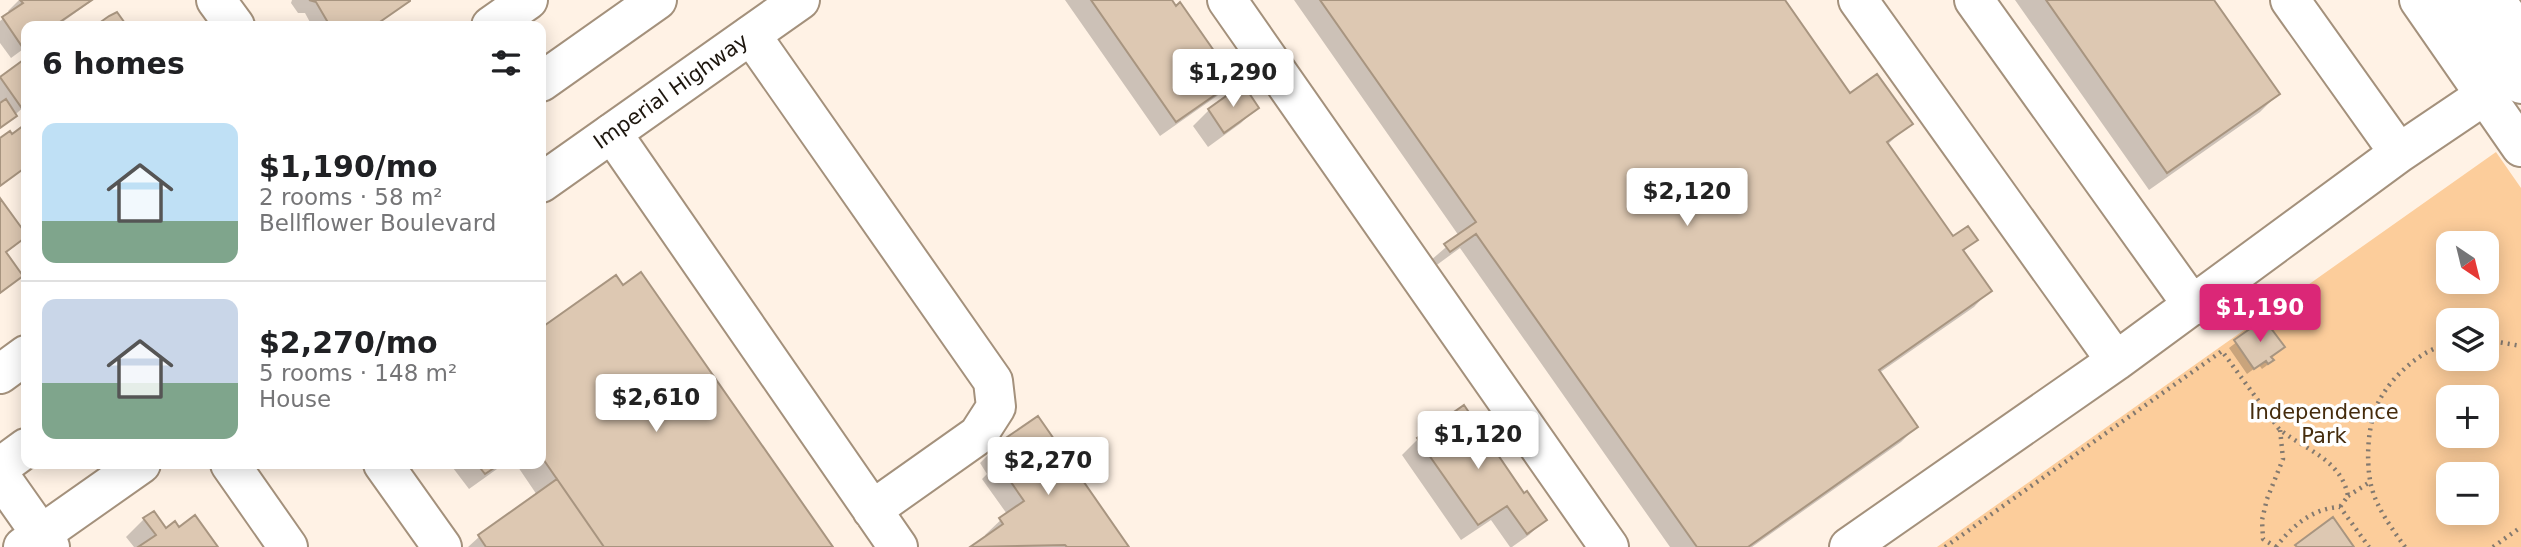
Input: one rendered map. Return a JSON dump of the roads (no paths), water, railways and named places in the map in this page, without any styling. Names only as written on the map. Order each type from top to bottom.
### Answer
[{"type":"main road","points":[[216,0],[231,21]]},
{"type":"main road","points":[[498,21],[528,0]]},
{"type":"main road","points":[[546,78],[657,0]]},
{"type":"main road","name":"Imperial Highway","points":[[546,179],[800,0]]},
{"type":"main road","points":[[1227,0],[1609,547]]},
{"type":"main road","points":[[1858,0],[2116,361]]},
{"type":"main road","points":[[1974,0],[2193,306]]},
{"type":"main road","points":[[2290,0],[2399,153]]},
{"type":"main road","points":[[2419,0],[2521,147]]},
{"type":"main road","points":[[2455,0],[2521,84]]},
{"type":"main road","points":[[2496,0],[2521,37]]},
{"type":"main road","points":[[751,35],[993,381],[996,407],[978,435],[872,510]]},
{"type":"main road","points":[[1849,547],[2116,361],[2399,153],[2485,95]]},
{"type":"main road","points":[[612,133],[898,547]]},
{"type":"main road","points":[[0,374],[21,359]]},
{"type":"main road","points":[[0,467],[21,452]]},
{"type":"main road","points":[[0,476],[38,543],[134,469]]},
{"type":"main road","points":[[233,469],[288,547]]},
{"type":"main road","points":[[387,469],[442,547]]},
{"type":"park label","name":"Independence Park","points":[[2324,424]]}]
